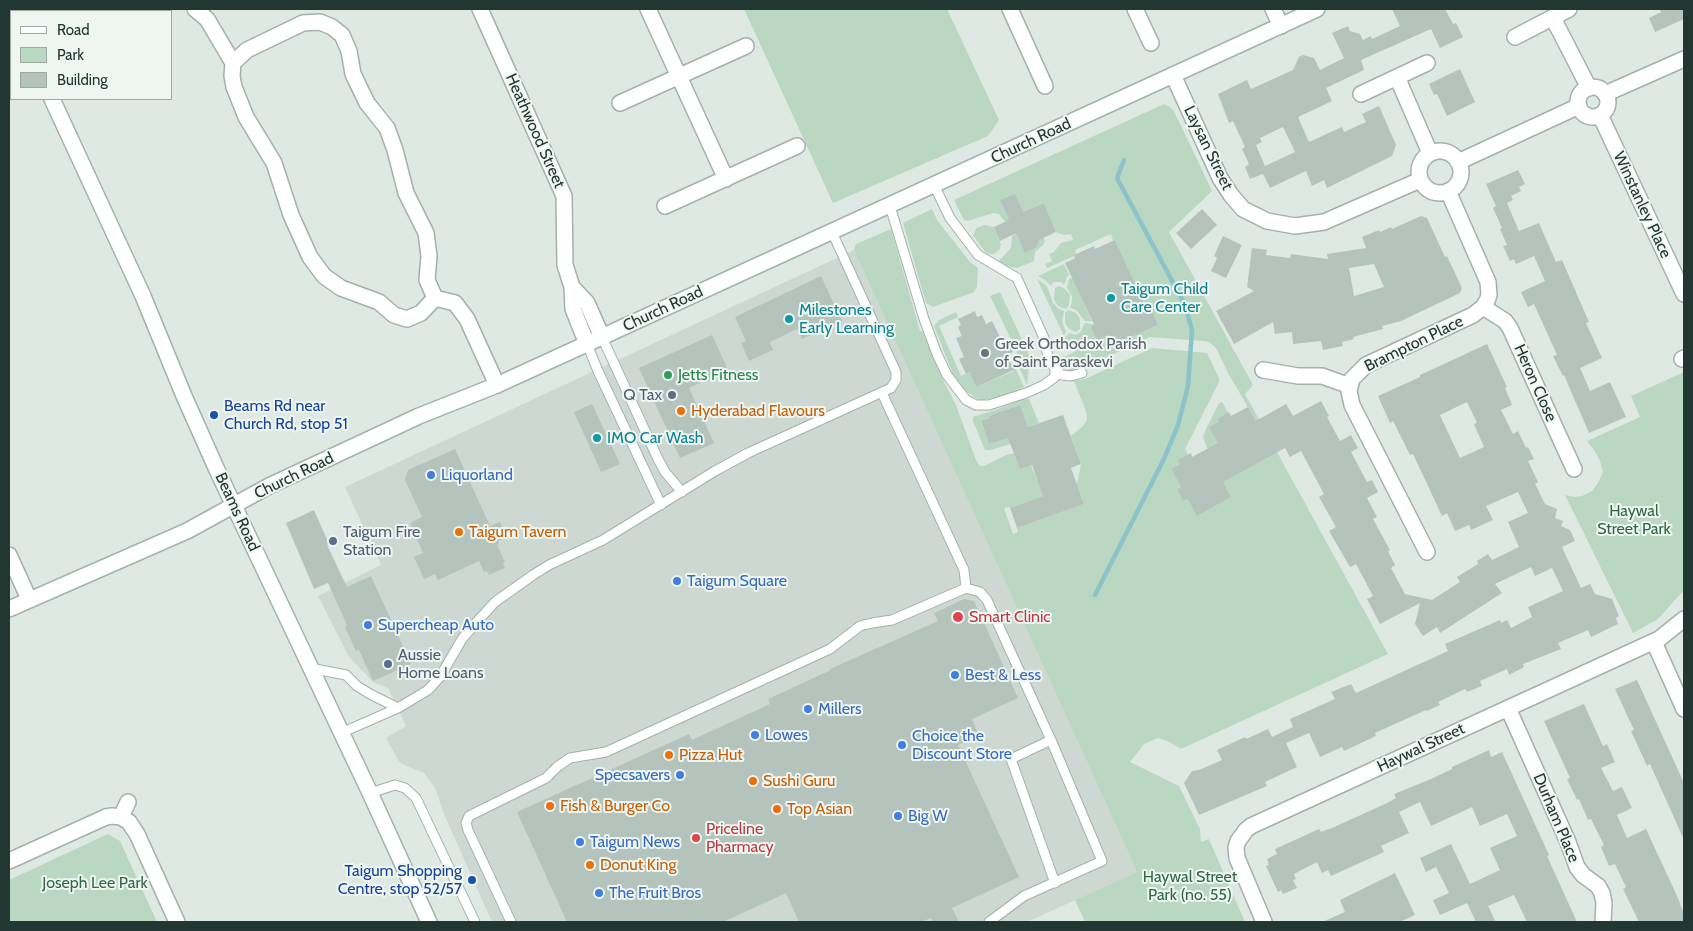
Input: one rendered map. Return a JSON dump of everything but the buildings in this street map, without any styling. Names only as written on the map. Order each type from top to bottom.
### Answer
[{"type":"street","points":[[195,9],[207,19],[234,63]]},
{"type":"street","name":"Heathwood Street","points":[[480,9],[564,196],[565,265],[572,288],[573,309],[587,344]]},
{"type":"street","points":[[648,9],[726,179]]},
{"type":"street","points":[[1010,9],[1045,86]]},
{"type":"street","points":[[1136,9],[1152,43]]},
{"type":"street","points":[[1272,9],[1281,26]]},
{"type":"street","name":"Church Road","points":[[9,609],[187,531],[269,486],[419,416],[497,385],[1317,9]]},
{"type":"street","points":[[1515,37],[1569,9]]},
{"type":"street","points":[[321,15],[342,35],[349,51],[353,74],[367,103],[387,128],[395,150],[406,193],[426,233],[429,256],[427,280],[435,298],[421,313],[407,319],[394,314],[379,302],[340,288],[324,276],[310,258],[291,215],[274,163],[246,117],[234,88],[232,76],[234,63],[247,50],[321,15]]},
{"type":"street","points":[[1553,18],[1589,88]]},
{"type":"street","points":[[620,103],[746,46]]},
{"type":"street","points":[[1605,94],[1684,59]]},
{"type":"street","points":[[1362,94],[1427,63]]},
{"type":"street","name":"Laysan Street","points":[[1173,75],[1220,178],[1230,195],[1243,210],[1267,221],[1295,226],[1324,222],[1420,180]]},
{"type":"street","points":[[1397,77],[1430,154]]},
{"type":"street","points":[[1589,88],[1598,88],[1605,94],[1608,98],[1607,108],[1600,115],[1588,116],[1579,106],[1578,102],[1582,93],[1589,88]]},
{"type":"street","name":"Beams Road","points":[[52,100],[139,289],[184,396],[234,506],[429,922]]},
{"type":"street","points":[[1458,162],[1579,106]]},
{"type":"street","name":"Winstanley Place","points":[[1600,115],[1684,294]]},
{"type":"street","points":[[665,206],[797,146]]},
{"type":"street","points":[[1442,152],[1454,157],[1458,162],[1460,175],[1458,182],[1448,191],[1435,193],[1429,190],[1420,180],[1418,174],[1421,162],[1430,154],[1442,152]]},
{"type":"street","points":[[1448,191],[1488,282],[1489,296],[1484,307]]},
{"type":"street","name":"Heathwood Street","points":[[572,288],[587,303],[602,336]]},
{"type":"street","points":[[435,298],[455,303],[467,319],[497,385]]},
{"type":"street","name":"Brampton Place","points":[[1427,552],[1352,405],[1350,386],[1356,373],[1366,365],[1473,316],[1484,307]]},
{"type":"street","name":"Heron Close","points":[[1484,307],[1505,321],[1510,328],[1574,469]]},
{"type":"street","points":[[1263,370],[1322,376],[1350,386]]},
{"type":"street","points":[[9,555],[29,600]]},
{"type":"street","name":"Haywal Street","points":[[1264,922],[1237,858],[1236,847],[1246,830],[1256,823],[1654,642],[1665,636],[1684,618]]},
{"type":"street","points":[[1654,642],[1684,708]]},
{"type":"street","name":"Durham Place","points":[[1508,708],[1568,842],[1577,868],[1598,886],[1602,893],[1604,902],[1603,922]]},
{"type":"street","points":[[121,817],[128,802]]},
{"type":"street","points":[[9,861],[106,817],[121,817],[129,822],[137,834],[177,922]]},
{"type":"lane","points":[[934,185],[950,218],[978,255],[1017,278],[1044,338],[1048,356],[1055,369],[1062,375],[1071,376],[1082,373]]},
{"type":"lane","points":[[890,206],[930,337],[946,375],[966,400],[976,406],[989,406],[1044,385],[1055,377],[1055,369]]},
{"type":"lane","points":[[341,733],[398,708],[419,696],[434,684],[462,639],[502,597],[550,565],[603,540],[748,453],[891,388],[894,384],[896,372],[832,232]]},
{"type":"lane","points":[[602,336],[658,459],[665,472],[682,492]]},
{"type":"lane","points":[[587,344],[660,505]]},
{"type":"lane","points":[[882,393],[964,570],[966,588]]},
{"type":"lane","points":[[511,922],[466,825],[466,820],[469,816],[546,778],[557,766],[570,758],[606,752],[830,649],[860,626],[892,620],[966,588],[980,592],[987,600],[1051,740],[1102,861],[1024,896],[990,922]]},
{"type":"lane","points":[[310,668],[346,676],[370,694],[398,708]]},
{"type":"lane","points":[[1051,740],[1011,759],[1055,883]]},
{"type":"lane","points":[[370,793],[395,785],[405,788],[416,798],[474,922]]},
{"type":"shaded area","name":"Taigum Square","points":[[854,250],[1137,872],[1027,922],[492,922],[444,814],[435,788],[424,773],[402,764],[398,760],[386,738],[406,726],[388,688],[373,682],[349,657],[318,596],[381,565],[345,487]]},
{"type":"green space","points":[[744,9],[947,9],[999,120],[988,136],[833,203]]},
{"type":"green space","name":"Haywal Street Park (no. 55)","points":[[1164,104],[1174,111],[1212,191],[1169,232],[1253,385],[1245,394],[1388,654],[1181,749],[1170,742],[1158,738],[1144,744],[1130,762],[1179,786],[1200,829],[1201,842],[1209,839],[1245,922],[1085,922],[1075,900],[1137,872],[854,250],[856,244],[891,229],[920,331],[922,331],[956,405],[976,460],[980,466],[1014,453],[1020,469],[1031,465],[1037,480],[1064,471],[1063,489],[1010,508],[1004,508],[1013,534],[1018,532],[1017,528],[1084,504],[1077,484],[1081,464],[1071,436],[1087,420],[1086,411],[1074,381],[1085,379],[1152,348],[1207,353],[1219,378],[1219,382],[1185,449],[1188,455],[1180,464],[1171,469],[1181,487],[1177,490],[1183,501],[1192,496],[1198,515],[1231,497],[1225,486],[1221,488],[1203,437],[1219,403],[1222,402],[1228,413],[1217,419],[1219,422],[1260,428],[1228,373],[1216,348],[1209,342],[1204,341],[1150,337],[1079,370],[1072,371],[1061,368],[1056,361],[1074,352],[1077,348],[1071,342],[1055,349],[1055,346],[1065,341],[1064,339],[1069,333],[1075,335],[1080,333],[1085,323],[1092,324],[1090,326],[1097,341],[1109,335],[1114,345],[1158,325],[1150,307],[1145,308],[1115,240],[1113,241],[1111,234],[1075,250],[1076,254],[1074,256],[1047,268],[1045,264],[1052,261],[1049,254],[1054,252],[1061,243],[1073,240],[1071,234],[1064,235],[1056,232],[1044,203],[1023,212],[1002,203],[1009,219],[1007,221],[1005,222],[999,214],[993,213],[968,221],[964,220],[954,200]]},
{"type":"green space","points":[[932,209],[937,220],[970,262],[978,268],[977,287],[974,292],[933,307],[926,303],[903,223]]},
{"type":"green space","points":[[985,225],[994,227],[1001,244],[1000,249],[994,254],[985,252],[973,235],[977,228]]},
{"type":"green space","points":[[1040,228],[1045,241],[1035,252],[1034,261],[1017,268],[1007,266],[999,261],[1011,248],[1012,235],[1017,235],[1027,252],[1036,248]]},
{"type":"green space","points":[[1064,264],[1069,275],[1063,285],[1062,282],[1054,282],[1051,286],[1038,276]]},
{"type":"green space","points":[[1073,277],[1092,321],[1085,321],[1076,310],[1070,308],[1072,296],[1067,288],[1069,279]]},
{"type":"green space","points":[[1037,279],[1047,286],[1053,303],[1064,311],[1062,322],[1066,332],[1064,336]]},
{"type":"green space","points":[[1059,286],[1070,295],[1069,305],[1066,309],[1058,306],[1054,299],[1055,288]]},
{"type":"green space","points":[[1000,292],[1030,357],[1027,385],[1018,365],[1019,359],[1016,350],[990,296]]},
{"type":"green space","points":[[1068,310],[1076,313],[1080,319],[1080,329],[1076,332],[1069,329],[1065,323],[1065,313]]},
{"type":"green space","points":[[956,312],[958,317],[939,326],[961,376],[970,372],[976,387],[1014,371],[1011,364],[1013,363],[1024,387],[996,398],[981,400],[961,387],[954,377],[934,326],[939,320]]},
{"type":"green space","name":"Haywal Street Park","points":[[1684,372],[1684,590],[1658,619],[1633,633],[1565,495],[1582,496],[1592,491],[1603,472],[1596,453],[1587,441],[1640,417],[1631,396]]},
{"type":"green space","points":[[1022,399],[1029,399],[1039,423],[1028,427],[1019,405],[996,413],[981,422],[989,444],[1015,435],[1018,442],[985,450],[973,417]]},
{"type":"green space","name":"Joseph Lee Park","points":[[108,834],[120,841],[157,922],[9,922],[9,880]]},
{"type":"waterway","points":[[1095,595],[1164,459],[1178,425],[1188,386],[1192,330],[1185,305],[1117,178],[1124,160]]},
{"type":"place","name":"Taigum Child Care Center","points":[[1111,298]]},
{"type":"place","name":"Milestones Early Learning","points":[[789,319]]},
{"type":"place","name":"Greek Orthodox Parish of Saint Paraskevi","points":[[985,353]]},
{"type":"place","name":"Jetts Fitness","points":[[668,375]]},
{"type":"place","name":"Q Tax","points":[[672,395]]},
{"type":"place","name":"Hyderabad Flavours","points":[[681,411]]},
{"type":"place","name":"Beams Rd near Church Rd, stop 51","points":[[214,415]]},
{"type":"place","name":"IMO Car Wash","points":[[597,438]]},
{"type":"place","name":"Liquorland","points":[[431,475]]},
{"type":"place","name":"Taigum Tavern","points":[[459,532]]},
{"type":"place","name":"Taigum Fire Station","points":[[333,541]]},
{"type":"place","name":"Taigum Square","points":[[677,581]]},
{"type":"place","name":"Smart Clinic","points":[[958,617]]},
{"type":"place","name":"Supercheap Auto","points":[[368,625]]},
{"type":"place","name":"Aussie Home Loans","points":[[388,664]]},
{"type":"place","name":"Best & Less","points":[[955,675]]},
{"type":"place","name":"Millers","points":[[808,709]]},
{"type":"place","name":"Lowes","points":[[755,735]]},
{"type":"place","name":"Choice the Discount Store","points":[[902,745]]},
{"type":"place","name":"Pizza Hut","points":[[669,755]]},
{"type":"place","name":"Specsavers","points":[[680,775]]},
{"type":"place","name":"Sushi Guru","points":[[753,781]]},
{"type":"place","name":"Fish & Burger Co","points":[[550,806]]},
{"type":"place","name":"Top Asian","points":[[777,809]]},
{"type":"place","name":"Big W","points":[[898,816]]},
{"type":"place","name":"Priceline Pharmacy","points":[[696,838]]},
{"type":"place","name":"Taigum News","points":[[580,842]]},
{"type":"place","name":"Donut King","points":[[590,865]]},
{"type":"place","name":"Taigum Shopping Centre, stop 52/57","points":[[472,880]]},
{"type":"place","name":"The Fruit Bros","points":[[599,893]]}]
